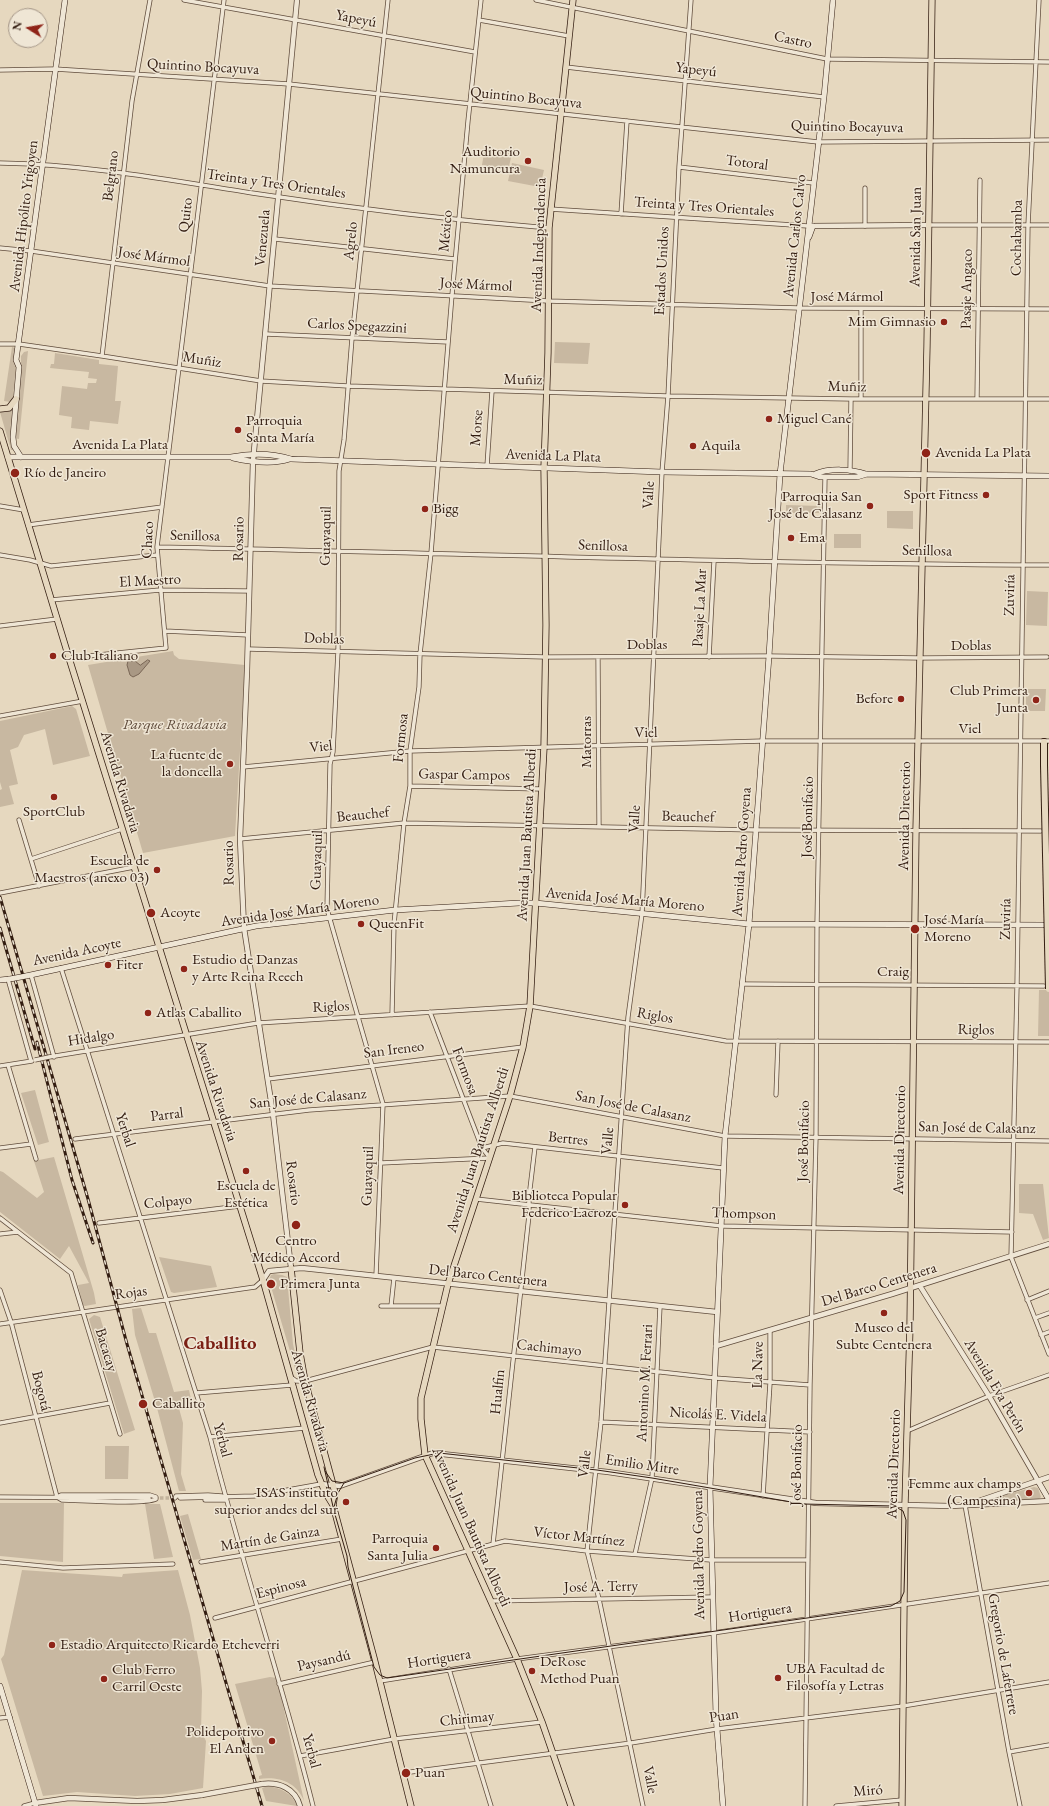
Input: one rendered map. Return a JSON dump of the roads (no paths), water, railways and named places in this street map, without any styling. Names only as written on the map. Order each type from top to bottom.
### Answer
[{"type":"highway","points":[[1046,742],[1044,766],[1046,988]]},
{"type":"main road","name":"Avenida Hipólito Yrigoyen","points":[[21,457],[14,446],[12,438],[19,367],[16,361],[31,261],[31,251],[65,0]]},
{"type":"main road","name":"Avenida Independencia","points":[[544,468],[547,392],[550,209],[573,0]]},
{"type":"main road","name":"Avenida Carlos Calvo","points":[[780,474],[787,398],[806,246],[811,226],[813,183],[824,97],[826,59],[833,0]]},
{"type":"main road","name":"Avenida San Juan","points":[[923,475],[926,399],[932,0]]},
{"type":"main road","points":[[0,409],[9,408],[16,399]]},
{"type":"main road","name":"Avenida Rivadavia","points":[[0,431],[52,600],[68,658],[83,701],[263,1280],[321,1484],[333,1505],[380,1681],[411,1806]]},
{"type":"main road","name":"Avenida La Plata","points":[[231,457],[253,454],[280,456],[291,459],[662,472],[815,474],[820,472],[848,471],[867,474],[1049,476]]},
{"type":"main road","name":"Avenida La Plata","points":[[8,457],[231,457],[253,461],[279,463],[291,459]]},
{"type":"main road","name":"Avenida Juan Bautista Alberdi","points":[[544,468],[544,746],[534,903],[530,1006],[523,1047],[510,1096],[448,1284],[420,1401],[422,1442],[425,1455],[467,1552],[517,1659],[542,1722],[571,1806]]},
{"type":"main road","points":[[825,477],[827,474],[841,474],[848,471]]},
{"type":"main road","name":"Avenida Pedro Goyena","points":[[722,1806],[713,1633],[710,1487],[716,1346],[717,1303],[715,1292],[719,1240],[722,1229],[725,1136],[749,924],[769,656],[780,474]]},
{"type":"main road","name":"Avenida La Plata","points":[[815,474],[820,477],[856,477],[867,474]]},
{"type":"main road","name":"Avenida Directorio","points":[[902,1803],[905,1504],[910,1288],[916,830],[919,741],[923,475]]},
{"type":"main road","name":"Avenida José María Moreno","points":[[159,947],[244,928],[395,910],[534,903],[749,924],[1043,925]]},
{"type":"main road","name":"Avenida Acoyte","points":[[0,980],[159,947]]},
{"type":"main road","name":"Avenida Rivadavia","points":[[291,1268],[300,1353],[305,1380],[335,1493],[333,1505]]},
{"type":"main road","name":"Avenida Eva Perón","points":[[1038,1481],[1049,1501]]},
{"type":"main road","points":[[0,1686],[35,1805]]},
{"type":"street","name":"Belgrano","points":[[102,356],[136,74],[150,0]]},
{"type":"street","name":"Yapeyú","points":[[184,0],[295,19],[384,37],[475,52]]},
{"type":"street","name":"Quito","points":[[169,457],[224,0]]},
{"type":"street","name":"Venezuela","points":[[253,454],[266,334],[297,0]]},
{"type":"street","name":"Agrelo","points":[[340,461],[344,440],[352,338],[388,0]]},
{"type":"street","name":"México","points":[[437,464],[469,104],[481,0]]},
{"type":"street","name":"Castro","points":[[536,0],[826,59],[1049,62]]},
{"type":"street","name":"Estados Unidos","points":[[662,472],[668,396],[679,167],[691,0]]},
{"type":"street","name":"Cochabamba","points":[[1025,476],[1028,225],[1039,0]]},
{"type":"street","points":[[479,20],[569,36]]},
{"type":"street","name":"Yapeyú","points":[[566,67],[824,97]]},
{"type":"street","name":"Quintino Bocayuva","points":[[0,70],[55,69],[289,84],[818,142],[1049,140]]},
{"type":"street","points":[[621,214],[627,121]]},
{"type":"street","name":"Treinta y Tres Orientales","points":[[0,163],[43,164],[123,174],[278,197],[459,219],[549,228]]},
{"type":"street","name":"Totoral","points":[[679,167],[813,183]]},
{"type":"street","name":"Pasaje Angaco","points":[[977,399],[980,180]]},
{"type":"street","points":[[865,188],[865,226]]},
{"type":"street","name":"Treinta y Tres Orientales","points":[[550,209],[811,226],[980,224],[1049,225]]},
{"type":"street","points":[[274,239],[455,259]]},
{"type":"street","name":"José Mármol","points":[[0,248],[31,251],[270,286],[548,301],[861,309],[1049,309]]},
{"type":"street","points":[[861,309],[861,399]]},
{"type":"street","name":"Carlos Spegazzini","points":[[266,334],[448,342]]},
{"type":"street","name":"Muñiz","points":[[0,344],[19,344],[261,381],[348,386],[668,396],[851,399],[1049,399]]},
{"type":"street","name":"Morse","points":[[487,466],[492,391]]},
{"type":"street","points":[[848,471],[851,399]]},
{"type":"street","name":"Rosario","points":[[253,454],[248,649],[240,839],[244,928],[273,1114],[291,1268]]},
{"type":"street","name":"Chaco","points":[[68,658],[166,648],[157,547],[169,457]]},
{"type":"street","name":"Guayaquil","points":[[340,461],[338,651],[332,758],[327,909],[383,1104],[376,1276]]},
{"type":"street","name":"Formosa","points":[[392,1015],[395,910],[404,823],[410,786],[410,751],[419,687],[420,654],[431,553],[437,464]]},
{"type":"street","name":"Valle","points":[[643,1806],[631,1743],[587,1551],[597,1470],[601,1422],[608,1301],[628,1024],[642,914],[655,657],[662,472]]},
{"type":"street","name":"Zuviría","points":[[1025,476],[1011,1257],[1049,1353]]},
{"type":"street","name":"José Bonifacio","points":[[805,1806],[808,1502],[816,1137],[817,925],[822,740],[825,477]]},
{"type":"street","points":[[0,506],[24,510]]},
{"type":"street","name":"Senillosa","points":[[28,525],[162,507]]},
{"type":"street","name":"Senillosa","points":[[157,547],[658,560],[1049,565]]},
{"type":"street","points":[[0,555],[30,560],[51,566],[157,555]]},
{"type":"street","name":"Pasaje La Mar","points":[[709,657],[714,561]]},
{"type":"street","name":"El Maestro","points":[[52,600],[160,590],[249,591]]},
{"type":"street","points":[[0,626],[57,619]]},
{"type":"street","points":[[165,631],[248,635]]},
{"type":"street","name":"Doblas","points":[[248,649],[545,657],[1047,657]]},
{"type":"street","name":"Matorras","points":[[598,657],[599,827]]},
{"type":"street","points":[[0,716],[83,701]]},
{"type":"street","name":"Viel","points":[[243,767],[410,751],[544,746],[822,740],[1046,742]]},
{"type":"street","name":"Gaspar Campos","points":[[410,786],[541,789]]},
{"type":"street","points":[[19,820],[39,886]]},
{"type":"street","name":"Beauchef","points":[[240,839],[404,823],[819,831],[1041,831]]},
{"type":"street","points":[[31,858],[122,829]]},
{"type":"street","points":[[1,893],[134,867]]},
{"type":"street","name":"Yerbal","points":[[61,968],[210,1437],[225,1499],[300,1756],[313,1806]]},
{"type":"street","points":[[28,975],[54,1057]]},
{"type":"street","points":[[9,979],[33,1060]]},
{"type":"street","name":"Craig","points":[[742,984],[914,984],[1046,988]]},
{"type":"street","name":"Riglos","points":[[186,1034],[258,1023],[530,1006],[726,1041],[817,1040],[1049,1042]]},
{"type":"street","name":"Formosa","points":[[430,1012],[482,1148],[490,1158]]},
{"type":"street","name":"Hidalgo","points":[[0,1066],[186,1034]]},
{"type":"street","points":[[776,1095],[778,1041]]},
{"type":"street","name":"San Ireneo","points":[[268,1079],[523,1047]]},
{"type":"street","points":[[8,1065],[36,1159]]},
{"type":"street","name":"San José de Calasanz","points":[[214,1121],[383,1104],[510,1096],[725,1136],[1049,1141]]},
{"type":"street","name":"Parral","points":[[75,1139],[214,1121]]},
{"type":"street","name":"Bertres","points":[[482,1148],[503,1143],[723,1168]]},
{"type":"street","points":[[0,1148],[31,1144]]},
{"type":"street","name":"Hualfin","points":[[493,1544],[521,1292],[535,1147]]},
{"type":"street","points":[[381,1163],[490,1158]]},
{"type":"street","name":"Thompson","points":[[476,1199],[722,1229],[814,1227],[1012,1232]]},
{"type":"street","name":"Colpayo","points":[[99,1223],[240,1206]]},
{"type":"street","points":[[0,1218],[18,1232]]},
{"type":"street","points":[[0,1234],[18,1232]]},
{"type":"street","name":"Bacacay","points":[[18,1232],[71,1273],[120,1434]]},
{"type":"street","name":"Del Barco Centenera","points":[[716,1346],[920,1286],[1049,1244]]},
{"type":"street","name":"Del Barco Centenera","points":[[263,1280],[269,1270],[291,1268],[716,1312]]},
{"type":"street","points":[[391,1306],[394,1278]]},
{"type":"street","name":"Rojas","points":[[0,1324],[255,1287],[263,1280]]},
{"type":"street","name":"Avenida Eva Perón","points":[[920,1286],[988,1396],[1038,1481]]},
{"type":"street","name":"Bogotá","points":[[0,1290],[11,1322],[57,1497]]},
{"type":"street","points":[[1028,1300],[1049,1291]]},
{"type":"street","points":[[381,1306],[442,1306]]},
{"type":"street","name":"Antonino M. Ferrari","points":[[635,1554],[652,1478],[660,1306]]},
{"type":"street","points":[[1035,1318],[1049,1313]]},
{"type":"street","name":"La Nave","points":[[764,1496],[770,1383],[770,1331]]},
{"type":"street","points":[[1041,1335],[1049,1332]]},
{"type":"street","name":"Cachimayo","points":[[291,1378],[296,1381],[305,1380],[432,1347],[715,1378],[810,1385]]},
{"type":"street","points":[[907,1431],[988,1396],[1049,1375]]},
{"type":"street","points":[[196,1393],[292,1385]]},
{"type":"street","points":[[0,1423],[110,1403]]},
{"type":"street","name":"Nicolás E. Videla","points":[[601,1422],[810,1432]]},
{"type":"street","points":[[210,1437],[305,1428]]},
{"type":"street","name":"Emilio Mitre","points":[[321,1484],[340,1486],[433,1453],[597,1470],[808,1502],[965,1505],[1049,1501]]},
{"type":"street","name":"Emilio Mitre","points":[[965,1505],[1049,1477]]},
{"type":"street","points":[[225,1499],[219,1495],[190,1495],[176,1496],[175,1498],[176,1500],[225,1499],[261,1496],[321,1484]]},
{"type":"street","points":[[62,1495],[150,1495],[156,1497],[156,1499],[151,1501],[110,1502],[62,1500],[57,1497],[62,1495]]},
{"type":"street","points":[[0,1497],[149,1498]]},
{"type":"street","points":[[180,1498],[225,1499]]},
{"type":"street","name":"Gregorio de Laferrere","points":[[965,1505],[1020,1806]]},
{"type":"street","name":"Martín de Gainza","points":[[201,1562],[342,1539]]},
{"type":"street","name":"Víctor Martínez","points":[[354,1582],[504,1541],[587,1551],[711,1560],[808,1560]]},
{"type":"street","points":[[0,1562],[63,1568],[173,1564]]},
{"type":"street","name":"Espinosa","points":[[215,1618],[354,1582]]},
{"type":"street","name":"Hortiguera","points":[[380,1681],[517,1659],[713,1633],[1049,1583]]},
{"type":"street","name":"José A. Terry","points":[[491,1601],[712,1597]]},
{"type":"street","name":"Paysandú","points":[[279,1684],[375,1662]]},
{"type":"street","points":[[449,1669],[491,1806]]},
{"type":"street","name":"Puan","points":[[403,1773],[631,1743],[717,1729],[903,1706],[1049,1682]]},
{"type":"street","points":[[0,1718],[10,1717]]},
{"type":"street","name":"Chirimay","points":[[300,1756],[394,1739],[542,1722]]},
{"type":"street","points":[[1009,1752],[1049,1745]]},
{"type":"street","points":[[24,1806],[35,1805],[43,1801],[69,1798],[110,1801],[147,1801],[202,1795],[274,1783],[285,1786],[293,1793],[300,1806]]},
{"type":"street","name":"Miró","points":[[836,1806],[902,1803]]},
{"type":"tunnel","points":[[149,1498],[177,1498]]},
{"type":"tram line","points":[[324,1467],[334,1511],[347,1556],[348,1567],[374,1667],[380,1675],[387,1678],[891,1606],[900,1601],[904,1592],[906,1520],[903,1511],[894,1506],[803,1504],[597,1470],[439,1453],[415,1458],[344,1483],[332,1481],[325,1471]]},
{"type":"tram line","points":[[334,1507],[338,1493],[344,1483]]},
{"type":"railway","points":[[0,897],[88,1199],[127,1344],[262,1806]]},
{"type":"railway","points":[[0,928],[35,1049]]},
{"type":"railway","points":[[37,1042],[72,1180],[93,1243]]},
{"type":"place","name":"Auditorio Namuncura","points":[[528,161]]},
{"type":"place","name":"Mim Gimnasio","points":[[944,322]]},
{"type":"place","name":"Miguel Cané","points":[[769,419]]},
{"type":"place","name":"Parroquia Santa María","points":[[238,430]]},
{"type":"place","name":"Aquila","points":[[693,446]]},
{"type":"place","name":"Avenida La Plata","points":[[926,453]]},
{"type":"place","name":"Río de Janeiro","points":[[15,473]]},
{"type":"place","name":"Sport Fitness","points":[[986,495]]},
{"type":"place","name":"Parroquia San José de Calasanz","points":[[870,506]]},
{"type":"place","name":"Bigg","points":[[425,509]]},
{"type":"place","name":"Ema","points":[[791,538]]},
{"type":"place","name":"Club Italiano","points":[[53,656]]},
{"type":"place","name":"Before","points":[[901,699]]},
{"type":"place","name":"Club Primera Junta","points":[[1036,700]]},
{"type":"place","name":"La fuente de la doncella","points":[[230,764]]},
{"type":"place","name":"SportClub","points":[[54,797]]},
{"type":"place","name":"Escuela de Maestros (anexo 03)","points":[[157,870]]},
{"type":"place","name":"Acoyte","points":[[151,913]]},
{"type":"place","name":"QueenFit","points":[[361,924]]},
{"type":"place","name":"José María Moreno","points":[[915,929]]},
{"type":"place","name":"Fiter","points":[[108,965]]},
{"type":"place","name":"Estudio de Danzas y Arte Reina Reech","points":[[184,969]]},
{"type":"place","name":"Atlas Caballito","points":[[148,1013]]},
{"type":"place","name":"Escuela de Estética","points":[[246,1171]]},
{"type":"place","name":"Biblioteca Popular Federico Lacroze","points":[[625,1205]]},
{"type":"place","name":"Centro Médico Accord","points":[[296,1225]]},
{"type":"place","name":"Primera Junta","points":[[271,1284]]},
{"type":"place","name":"Museo del Subte Centenera","points":[[884,1313]]},
{"type":"place","name":"Caballito","points":[[143,1404]]},
{"type":"place","name":"Femme aux champs (Campesina)","points":[[1029,1493]]},
{"type":"place","name":"ISAS instituto superior andes del sur","points":[[346,1502]]},
{"type":"place","name":"Parroquia Santa Julia","points":[[436,1548]]},
{"type":"place","name":"Estadio Arquitecto Ricardo Etcheverri","points":[[52,1645]]},
{"type":"place","name":"DeRose Method Puan","points":[[532,1671]]},
{"type":"place","name":"UBA Facultad de Filosofía y Letras","points":[[778,1678]]},
{"type":"place","name":"Club Ferro Carril Oeste","points":[[104,1679]]},
{"type":"place","name":"Polideportivo El Anden","points":[[272,1741]]},
{"type":"place","name":"Puan","points":[[406,1773]]},
{"type":"district","name":"Caballito","points":[[220,1344]]},
{"type":"park label","name":"Parque Rivadavia","points":[[175,725]]}]
